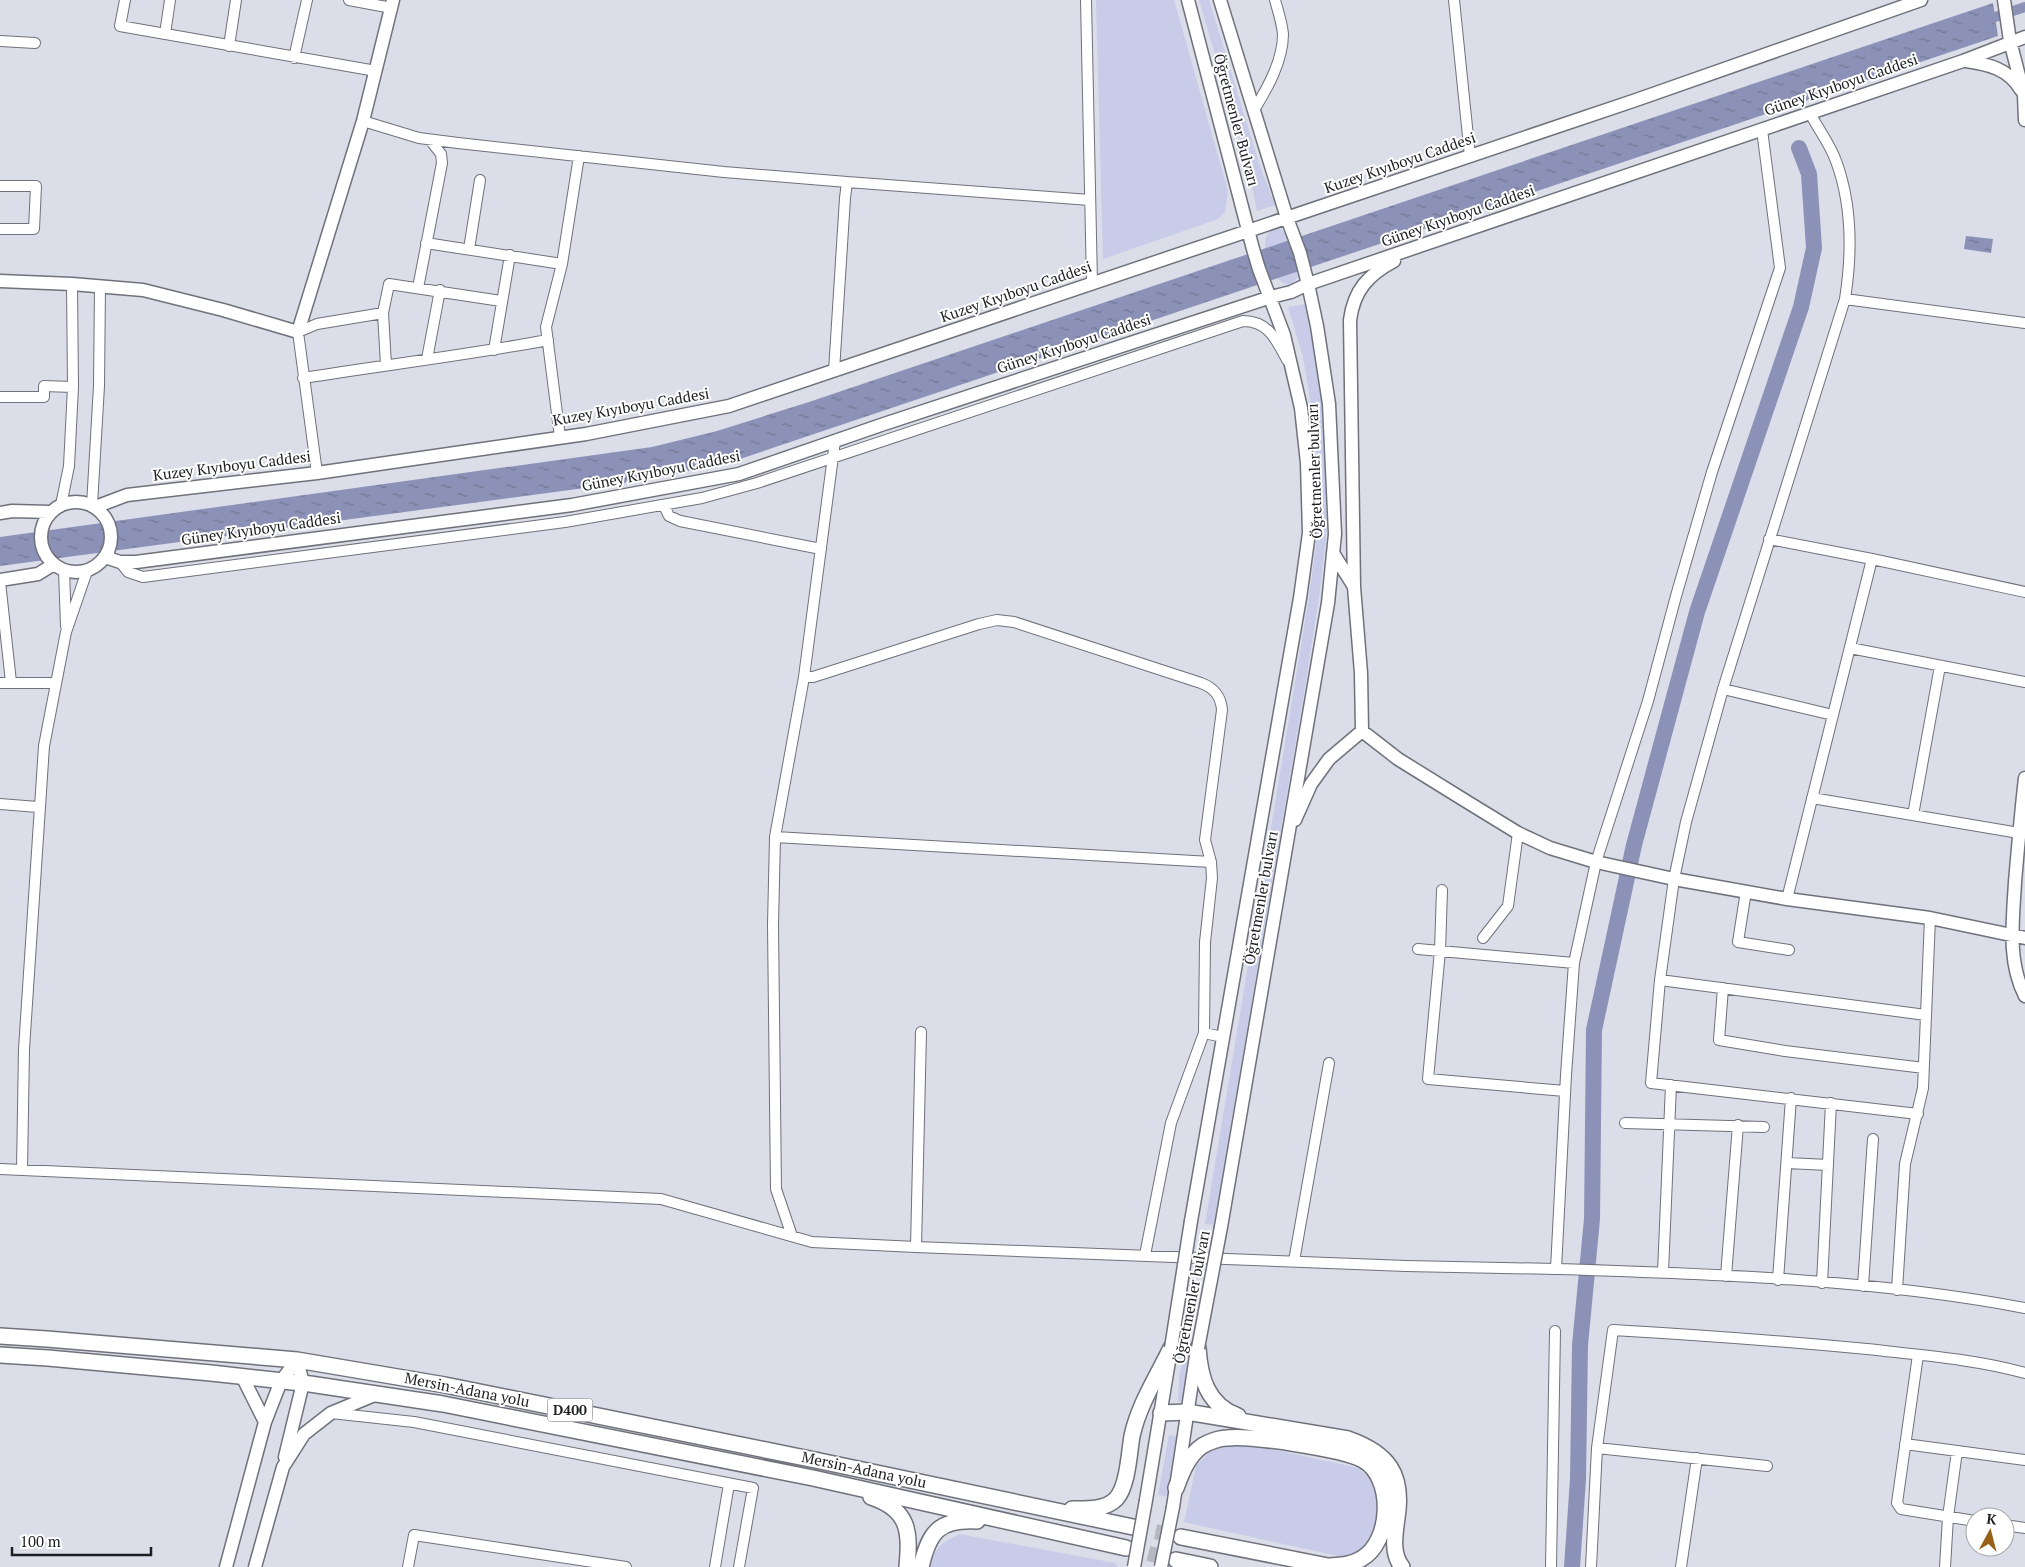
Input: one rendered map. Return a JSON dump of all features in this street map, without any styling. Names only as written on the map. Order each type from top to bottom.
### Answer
[{"type":"highway","name":"Mersin-Adana yolu","points":[[0,1336],[47,1338],[298,1360],[445,1385],[1133,1527]]},
{"type":"highway","points":[[1019,1503],[1090,1509],[1105,1506],[1116,1499],[1124,1482],[1132,1436],[1140,1410],[1171,1348]]},
{"type":"highway","points":[[1198,1348],[1200,1367],[1210,1398],[1229,1413],[1263,1424]]},
{"type":"highway","name":"Mersin-Adana yolu","points":[[0,1355],[280,1380],[443,1404],[813,1478],[1126,1548]]},
{"type":"highway","points":[[1161,1413],[1188,1412],[1348,1439],[1368,1446],[1385,1459],[1394,1474],[1399,1491],[1395,1548],[1398,1561],[1402,1567]]},
{"type":"highway","points":[[1176,1488],[1186,1463],[1202,1446],[1226,1438],[1249,1438],[1341,1452],[1363,1460],[1377,1473],[1384,1490],[1386,1506],[1381,1531],[1375,1546],[1362,1559],[1346,1565],[1328,1566],[1181,1537],[1314,1567]]},
{"type":"highway","points":[[813,1478],[882,1500],[897,1512],[906,1524],[909,1538],[906,1567]]},
{"type":"highway","points":[[921,1567],[929,1540],[943,1526],[959,1520],[980,1521],[1068,1535]]},
{"type":"highway","points":[[1176,1560],[1210,1567]]},
{"type":"main road","name":"Öğretmenler Bulvarı","points":[[1188,0],[1253,248]]},
{"type":"main road","name":"Öğretmenler Bulvarı","points":[[1220,0],[1293,234]]},
{"type":"main road","name":"Kuzey Kıyıboyu Caddesi","points":[[94,506],[128,495],[317,472],[586,434],[729,406],[1248,232],[1269,223],[1470,156],[1921,0]]},
{"type":"main road","points":[[2004,0],[2010,41],[2024,95],[2025,120]]},
{"type":"main road","points":[[0,281],[72,284],[143,290],[223,310],[298,332],[363,121],[392,4]]},
{"type":"main road","name":"Güney Kıyıboyu Caddesi","points":[[105,558],[120,562],[136,562],[572,505],[740,474],[1269,292],[1291,292],[1307,280],[1424,245],[1963,61],[2010,41],[2025,37]]},
{"type":"main road","points":[[1963,61],[1982,63],[1998,68],[2018,84],[2024,95]]},
{"type":"main road","name":"Öğretmenler bulvarı","points":[[1161,1567],[1288,839],[1328,603],[1333,553],[1335,525],[1329,404],[1317,326],[1307,280],[1293,234]]},
{"type":"main road","points":[[1288,839],[1311,784],[1329,759],[1362,730],[1361,673],[1354,587],[1350,387],[1350,320],[1352,306],[1358,292],[1379,269],[1424,245]]},
{"type":"main road","name":"Öğretmenler bulvarı","points":[[1134,1567],[1161,1413],[1191,1221],[1300,598],[1309,532],[1307,462],[1301,408],[1284,335],[1253,248]]},
{"type":"main road","points":[[0,513],[56,509],[72,502],[84,502],[94,506],[104,514],[110,524],[112,536],[105,558],[97,566],[87,571],[75,572],[59,567],[46,555],[42,544],[41,532],[44,521],[56,509]]},
{"type":"main road","points":[[1333,553],[1346,571],[1354,587]]},
{"type":"main road","points":[[0,581],[38,574],[59,567]]},
{"type":"main road","points":[[1362,730],[1398,759],[1518,833],[1550,848],[1602,863],[1669,877],[1787,899],[1930,918],[2019,936]]},
{"type":"main road","points":[[2025,778],[2019,833],[2019,936],[2016,973],[2025,996]]},
{"type":"main road","points":[[226,1567],[265,1422],[280,1380],[298,1360]]},
{"type":"main road","points":[[255,1567],[283,1467],[303,1383],[298,1360]]},
{"type":"main road","points":[[242,1376],[265,1422]]},
{"type":"main road","points":[[283,1467],[304,1434],[331,1413],[377,1394]]},
{"type":"street","points":[[125,0],[120,26],[294,58],[376,70]]},
{"type":"street","points":[[165,34],[170,0]]},
{"type":"street","points":[[229,46],[236,0]]},
{"type":"street","points":[[294,58],[306,0]]},
{"type":"street","points":[[349,0],[392,4]]},
{"type":"street","points":[[1086,0],[1092,284]]},
{"type":"street","points":[[1254,110],[1263,95],[1281,51],[1282,29],[1275,0]]},
{"type":"street","points":[[1454,0],[1470,156]]},
{"type":"street","points":[[0,41],[35,43]]},
{"type":"street","points":[[1810,113],[1836,160],[1845,200],[1849,260],[1845,299],[1723,689],[1669,877],[1651,1083],[1918,1114]]},
{"type":"street","points":[[363,121],[430,140],[724,172],[1090,200]]},
{"type":"street","points":[[1556,1269],[1565,1091],[1574,964],[1712,472],[1780,268],[1762,130]]},
{"type":"street","points":[[418,288],[442,163],[441,154],[430,140]]},
{"type":"street","points":[[560,437],[546,327],[562,264],[579,156]]},
{"type":"street","points":[[469,249],[480,180]]},
{"type":"street","points":[[834,370],[844,198],[847,182]]},
{"type":"street","points":[[0,186],[36,186],[34,229],[0,229]]},
{"type":"street","points":[[426,243],[562,264]]},
{"type":"street","points":[[494,350],[510,255]]},
{"type":"street","points":[[56,509],[70,466],[73,387],[72,284]]},
{"type":"street","points":[[386,365],[383,313],[389,284],[440,290],[501,301]]},
{"type":"street","points":[[94,506],[99,386],[100,286]]},
{"type":"street","points":[[427,359],[440,290]]},
{"type":"street","points":[[1845,299],[2025,323]]},
{"type":"street","points":[[317,472],[298,332],[317,324],[383,313]]},
{"type":"street","points":[[120,562],[128,572],[143,578],[565,522],[702,498],[757,483],[1243,321],[1254,321],[1263,325],[1277,340],[1292,370]]},
{"type":"street","points":[[303,378],[494,350],[548,340]]},
{"type":"street","points":[[0,397],[44,398],[44,386],[73,387]]},
{"type":"street","points":[[792,1236],[776,1190],[773,935],[775,837],[804,677],[835,441]]},
{"type":"street","points":[[664,506],[669,516],[676,520],[821,549]]},
{"type":"street","points":[[1769,540],[1872,559],[2025,592]]},
{"type":"street","points":[[1787,899],[1872,559]]},
{"type":"street","points":[[59,567],[66,632]]},
{"type":"street","points":[[22,1170],[24,1049],[38,807],[44,746],[66,632],[87,571]]},
{"type":"street","points":[[0,581],[5,683],[55,683]]},
{"type":"street","points":[[804,677],[813,677],[979,624],[997,620],[1014,622],[1209,686],[1219,697],[1222,710],[1205,840],[1211,862],[1210,896],[1205,942],[1204,1033],[1171,1123],[1145,1255]]},
{"type":"street","points":[[1850,648],[2025,682]]},
{"type":"street","points":[[1913,815],[1940,666]]},
{"type":"street","points":[[1723,689],[1833,715]]},
{"type":"street","points":[[1812,798],[2019,833]]},
{"type":"street","points":[[0,804],[38,807]]},
{"type":"street","points":[[1483,938],[1508,906],[1518,833]]},
{"type":"street","points":[[775,837],[1211,862]]},
{"type":"street","points":[[1442,890],[1440,951],[1428,1079],[1565,1091]]},
{"type":"street","points":[[1746,891],[1738,942],[1789,950]]},
{"type":"street","points":[[1897,1290],[1905,1164],[1923,1088],[1930,918]]},
{"type":"street","points":[[1418,949],[1574,964]]},
{"type":"street","points":[[1660,980],[1926,1015]]},
{"type":"street","points":[[1724,988],[1718,1040],[1785,1051],[1924,1068]]},
{"type":"street","points":[[916,1247],[921,1032]]},
{"type":"street","points":[[1204,1033],[1223,1036]]},
{"type":"street","points":[[1294,1260],[1329,1062]]},
{"type":"street","points":[[1663,1272],[1671,1085]]},
{"type":"street","points":[[1778,1280],[1791,1098]]},
{"type":"street","points":[[1822,1283],[1831,1103]]},
{"type":"street","points":[[1625,1123],[1764,1127]]},
{"type":"street","points":[[1726,1276],[1738,1125]]},
{"type":"street","points":[[1863,1286],[1874,1139]]},
{"type":"street","points":[[1787,1163],[1828,1164]]},
{"type":"street","points":[[0,1169],[661,1199],[812,1242],[1663,1272],[1863,1286],[2025,1308]]},
{"type":"street","points":[[1592,1567],[1597,1448],[1613,1330],[1770,1340],[1918,1354],[2025,1373]]},
{"type":"street","points":[[1550,1567],[1555,1331]]},
{"type":"street","points":[[1918,1354],[1897,1503],[1900,1509],[1965,1520]]},
{"type":"street","points":[[331,1413],[414,1422],[753,1488],[739,1567]]},
{"type":"street","points":[[1905,1444],[2025,1460]]},
{"type":"street","points":[[1597,1448],[1768,1466]]},
{"type":"street","points":[[1945,1567],[1948,1517],[1957,1451]]},
{"type":"street","points":[[1682,1567],[1697,1458]]},
{"type":"street","points":[[715,1567],[729,1484]]},
{"type":"street","points":[[408,1567],[414,1535],[626,1567]]},
{"type":"shaded area","points":[[1096,0],[1174,0],[1228,191],[1225,212],[1218,219],[1103,259]]},
{"type":"shaded area","points":[[1199,0],[1209,0],[1260,166],[1275,205],[1257,211],[1248,167]]},
{"type":"shaded area","points":[[1273,228],[1281,229],[1284,232],[1296,256],[1299,273],[1296,280],[1290,284],[1284,283],[1277,278],[1266,255],[1266,239],[1268,233]]},
{"type":"shaded area","points":[[1306,304],[1324,422],[1327,482],[1326,539],[1303,699],[1214,1225],[1205,1224],[1293,695],[1317,537],[1318,480],[1314,423],[1303,357],[1288,307]]},
{"type":"shaded area","points":[[1185,1342],[1194,1344],[1185,1402],[1178,1401],[1179,1379]]},
{"type":"shaded area","points":[[1169,1435],[1179,1437],[1168,1497],[1158,1495]]},
{"type":"shaded area","points":[[1232,1444],[1276,1450],[1359,1468],[1372,1482],[1377,1499],[1376,1525],[1367,1549],[1347,1558],[1184,1522],[1196,1466],[1209,1452]]},
{"type":"shaded area","points":[[959,1534],[1115,1563],[1118,1567],[930,1567],[934,1555],[940,1546]]},
{"type":"water","points":[[1993,3],[1998,36],[737,460],[652,479],[0,566],[0,537],[652,447],[717,431],[809,402]]},
{"type":"water","points":[[1966,236],[1993,239],[1991,253],[1964,249]]},
{"type":"waterway","points":[[1983,21],[2025,7]]},
{"type":"waterway","points":[[1572,1567],[1578,1479],[1580,1345],[1592,1219],[1594,1030],[1634,845],[1697,612],[1801,307],[1814,248],[1809,174],[1799,148]]},
{"type":"tunnel","points":[[1133,1527],[1181,1537]]},
{"type":"tunnel","points":[[1126,1548],[1176,1560]]}]
